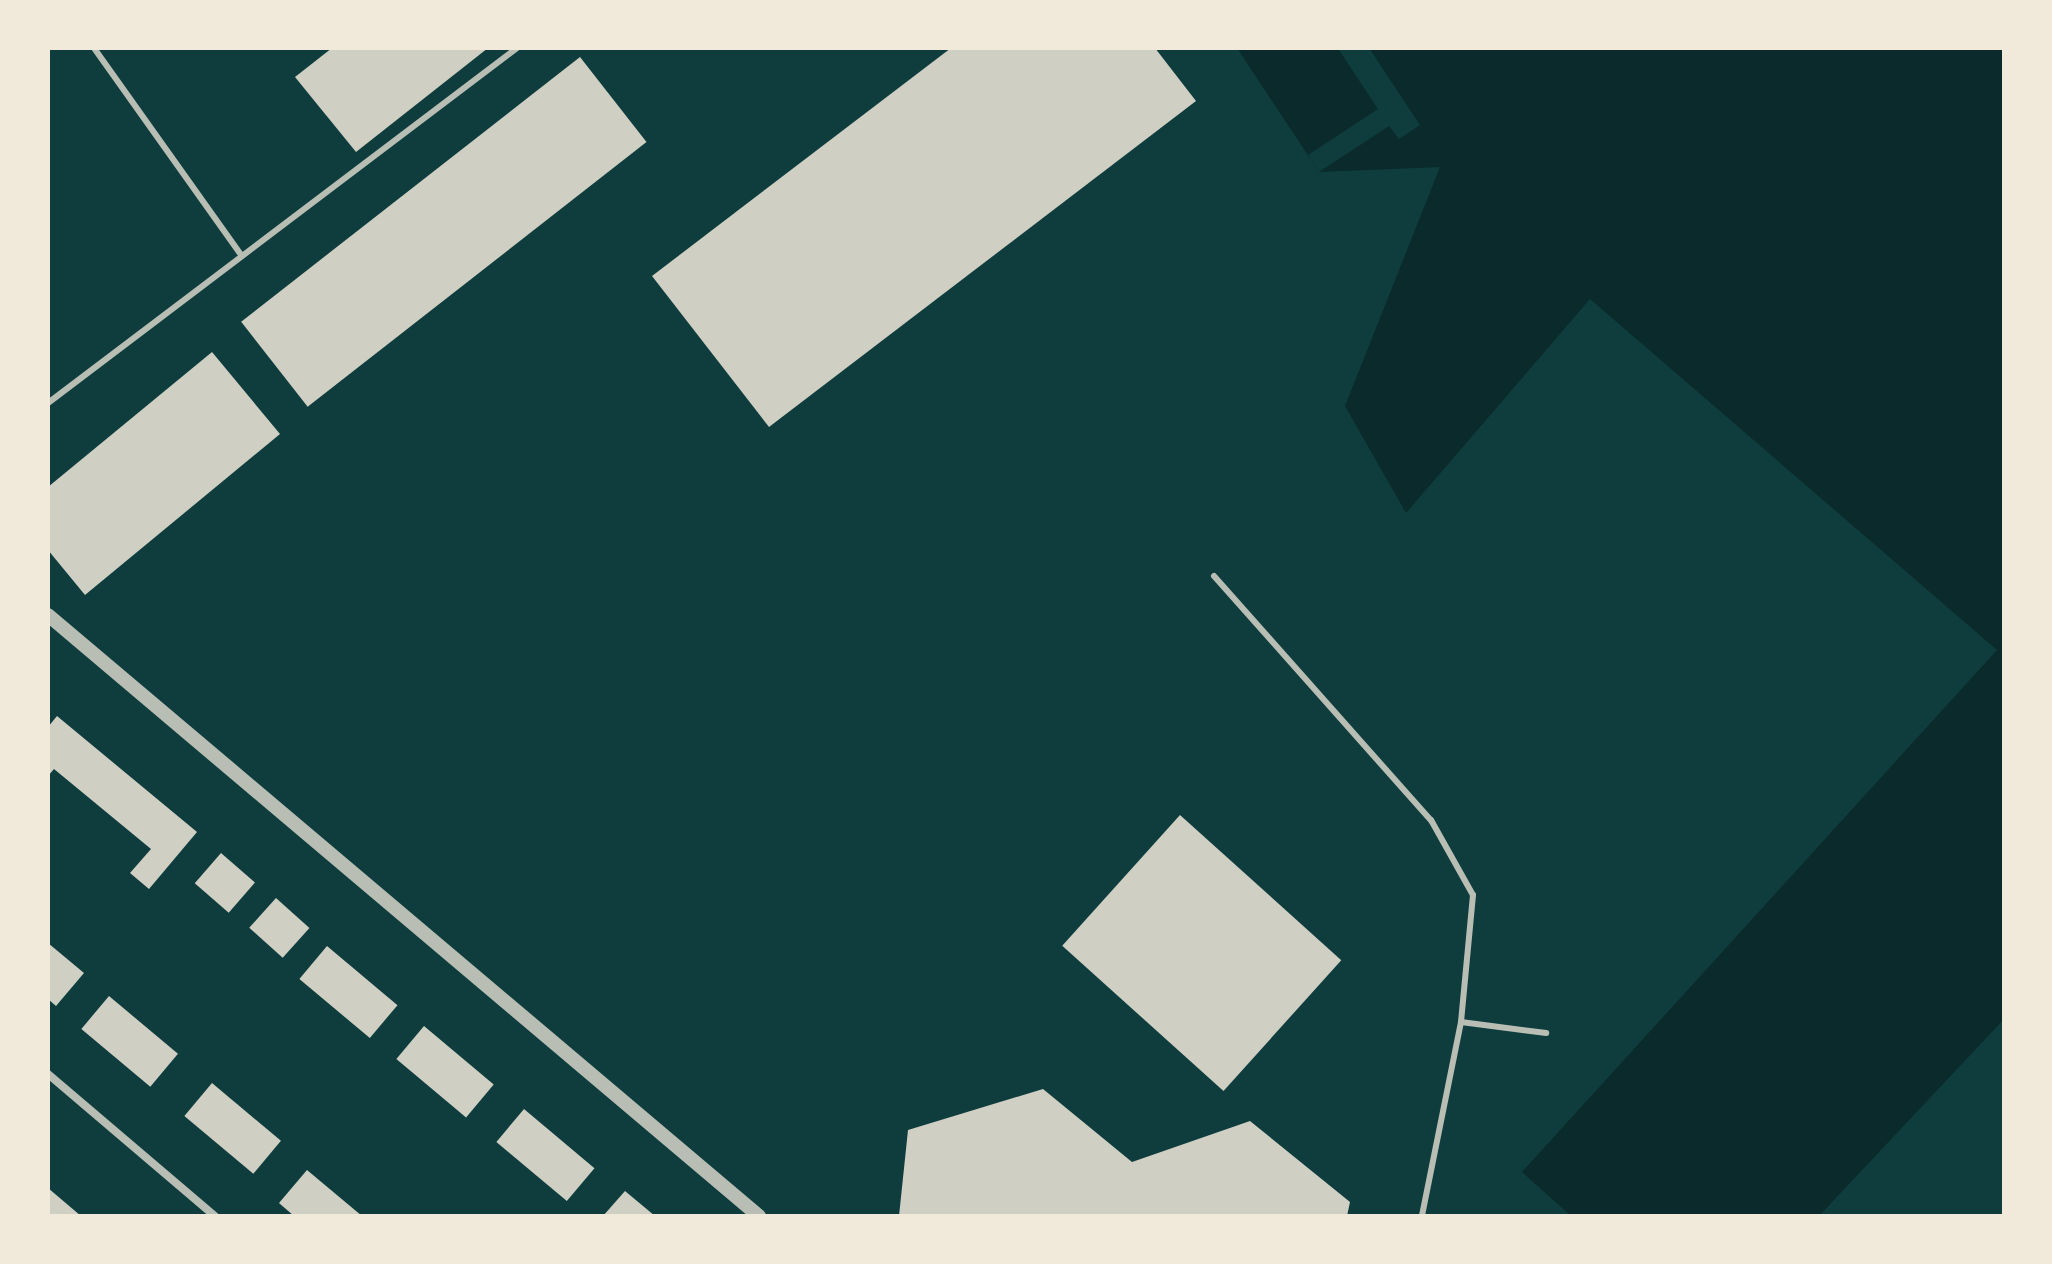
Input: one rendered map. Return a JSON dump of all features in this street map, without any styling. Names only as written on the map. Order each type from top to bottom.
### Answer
[{"type":"street","points":[[48,615],[759,1216]]},
{"type":"street","points":[[48,1074],[215,1216]]},
{"type":"lane","points":[[94,48],[242,256]]},
{"type":"lane","points":[[48,403],[517,48]]},
{"type":"lane","points":[[1214,576],[1455,853],[1473,895],[1461,1022],[1422,1216]]},
{"type":"lane","points":[[1461,1022],[1546,1033]]},
{"type":"water","points":[[1237,48],[2004,48],[2004,1019],[1819,1216],[1571,1216],[1522,1172],[1997,650],[1590,299],[1406,513],[1345,406],[1440,167],[1319,172]]},
{"type":"pier","points":[[1369,48],[1420,125],[1399,139],[1389,126],[1319,172],[1308,155],[1378,109],[1339,50]]},
{"type":"building","points":[[332,48],[488,48],[356,152],[295,77]]},
{"type":"building","points":[[951,48],[1155,48],[1196,101],[769,427],[652,276]]},
{"type":"building","points":[[580,57],[646,142],[308,407],[241,322]]},
{"type":"building","points":[[212,352],[280,434],[85,595],[48,550],[48,487]]},
{"type":"building","points":[[57,716],[197,832],[149,889],[130,873],[151,849],[54,769],[48,776],[48,727]]},
{"type":"building","points":[[1180,815],[1341,960],[1223,1091],[1062,946]]},
{"type":"building","points":[[221,853],[255,883],[229,913],[195,883]]},
{"type":"building","points":[[276,898],[309,928],[283,958],[249,928]]},
{"type":"building","points":[[48,943],[84,973],[56,1006],[48,999]]},
{"type":"building","points":[[327,946],[397,1005],[370,1038],[299,979]]},
{"type":"building","points":[[109,996],[178,1054],[150,1087],[81,1029]]},
{"type":"building","points":[[424,1026],[494,1084],[466,1117],[396,1059]]},
{"type":"building","points":[[212,1083],[281,1141],[253,1174],[184,1116]]},
{"type":"building","points":[[1043,1089],[1132,1162],[1250,1121],[1350,1202],[1347,1216],[899,1216],[908,1130]]},
{"type":"building","points":[[524,1109],[594,1168],[567,1201],[496,1142]]},
{"type":"building","points":[[307,1170],[362,1216],[294,1216],[279,1203]]},
{"type":"building","points":[[48,1188],[81,1216],[48,1216]]},
{"type":"building","points":[[625,1191],[655,1216],[603,1216]]}]
